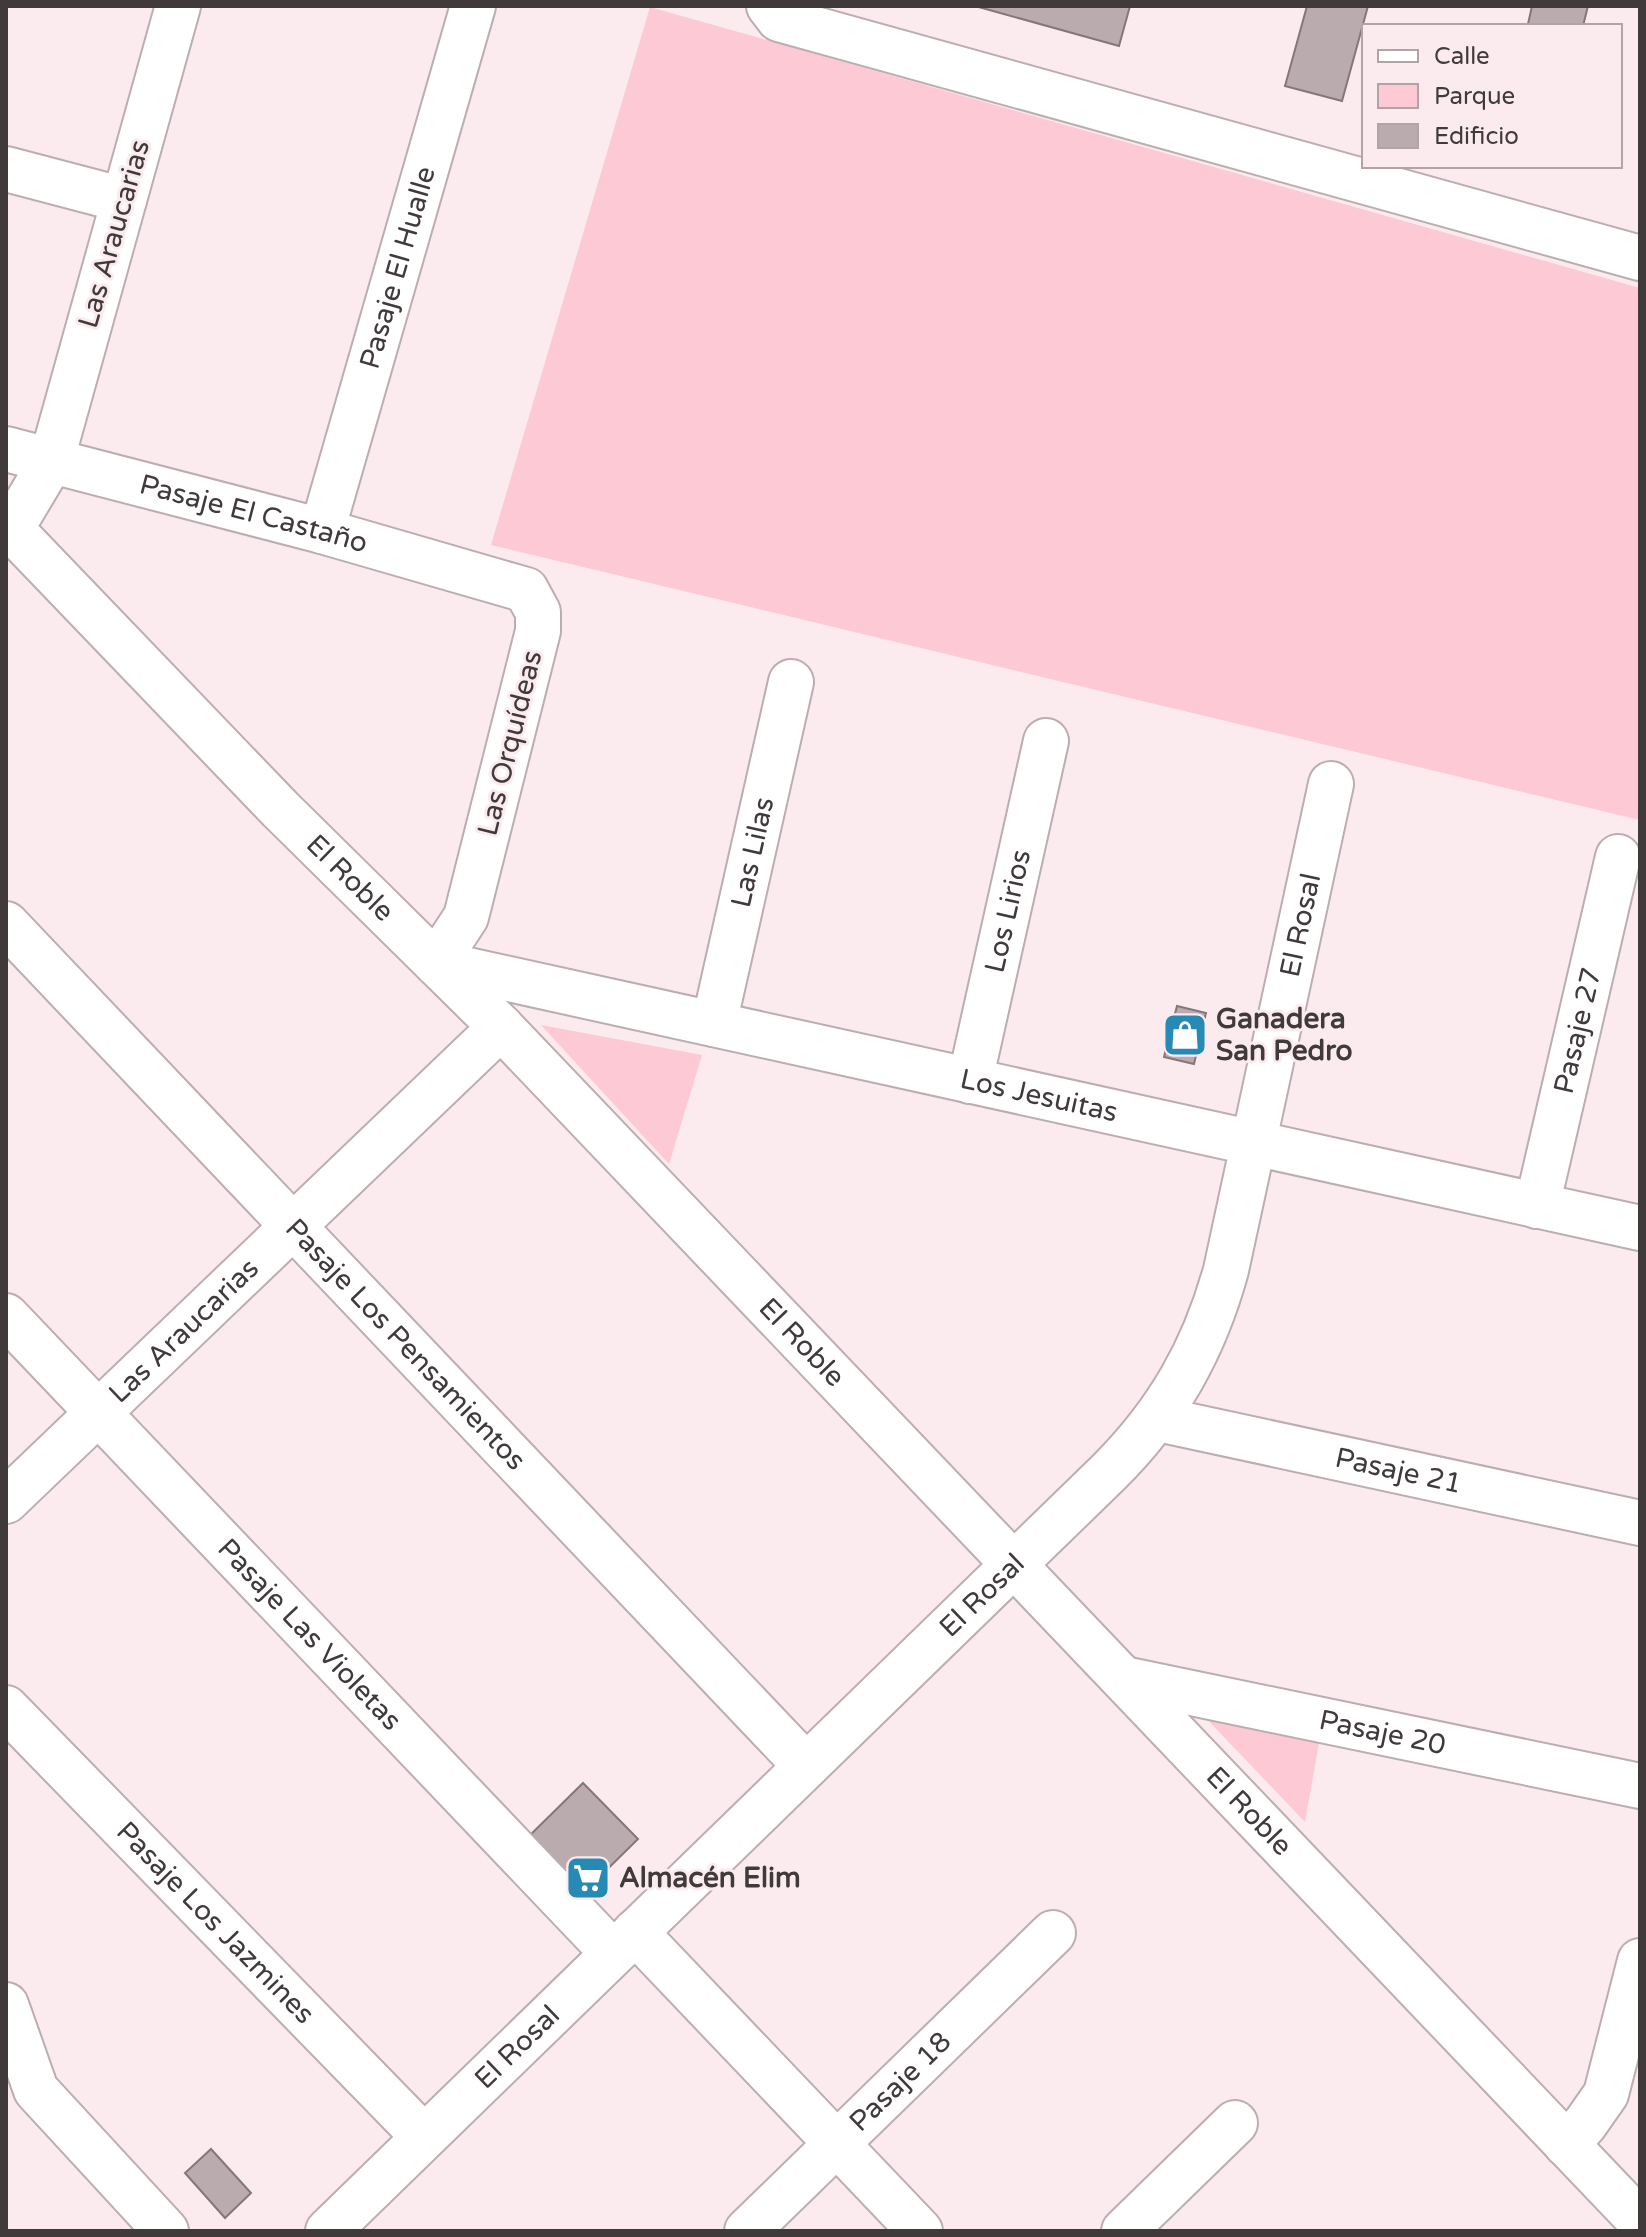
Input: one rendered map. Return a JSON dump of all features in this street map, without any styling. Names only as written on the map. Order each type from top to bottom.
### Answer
[{"type":"street","name":"Las Araucarias","points":[[51,462],[178,6]]},
{"type":"street","name":"Pasaje El Hualle","points":[[322,531],[473,6]]},
{"type":"street","points":[[769,6],[779,19],[1640,258]]},
{"type":"street","points":[[6,169],[124,200]]},
{"type":"street","name":"Pasaje El Castaño","points":[[6,449],[322,531],[454,570]]},
{"type":"street","name":"El Roble","points":[[51,462],[11,529],[280,809],[501,1027],[1640,2221]]},
{"type":"street","name":"Las Orquídeas","points":[[436,963],[466,917],[538,631],[538,612],[526,590],[454,570]]},
{"type":"street","name":"Las Lilas","points":[[714,1024],[791,682]]},
{"type":"street","name":"Los Lirios","points":[[970,1081],[1046,741]]},
{"type":"street","name":"El Rosal","points":[[328,2231],[1135,1447],[1158,1419],[1194,1360],[1215,1310],[1256,1143],[1331,784]]},
{"type":"street","name":"Pasaje 27","points":[[1537,1206],[1618,857]]},
{"type":"street","name":"Pasaje Los Pensamientos","points":[[6,924],[806,1766]]},
{"type":"street","name":"Los Jesuitas","points":[[436,963],[1640,1228]]},
{"type":"street","name":"Las Araucarias","points":[[6,1501],[501,1027]]},
{"type":"street","name":"Pasaje Las Violetas","points":[[6,1316],[98,1413],[624,1943],[837,2144],[920,2231]]},
{"type":"street","name":"Pasaje 21","points":[[1158,1419],[1640,1523]]},
{"type":"street","name":"Pasaje 20","points":[[1124,1679],[1640,1786]]},
{"type":"street","name":"Pasaje Los Jazmines","points":[[6,1708],[424,2137]]},
{"type":"street","name":"Pasaje 18","points":[[747,2231],[1053,1933]]},
{"type":"street","points":[[1566,2144],[1606,2094],[1640,1961]]},
{"type":"street","points":[[6,2005],[36,2090],[166,2231]]},
{"type":"street","points":[[1124,2231],[1235,2123]]},
{"type":"green space","points":[[650,7],[1640,288],[1640,820],[491,545]]},
{"type":"green space","points":[[541,1025],[702,1055],[669,1164]]},
{"type":"green space","points":[[1202,1714],[1320,1737],[1305,1822]]},
{"type":"building","points":[[975,6],[1130,6],[1119,46]]},
{"type":"building","points":[[1307,6],[1368,6],[1342,101],[1285,86]]},
{"type":"building","points":[[1532,6],[1588,6],[1584,24],[1528,24]]},
{"type":"building","name":"Ganadera San Pedro","points":[[1177,1006],[1206,1013],[1194,1064],[1164,1057]]},
{"type":"building","points":[[583,1783],[638,1839],[573,1903],[518,1847]]},
{"type":"building","points":[[211,2149],[251,2193],[225,2218],[185,2173]]},
{"type":"place","name":"Ganadera San Pedro","points":[[1185,1035]]},
{"type":"place","name":"Almacén Elim","points":[[588,1878]]}]
